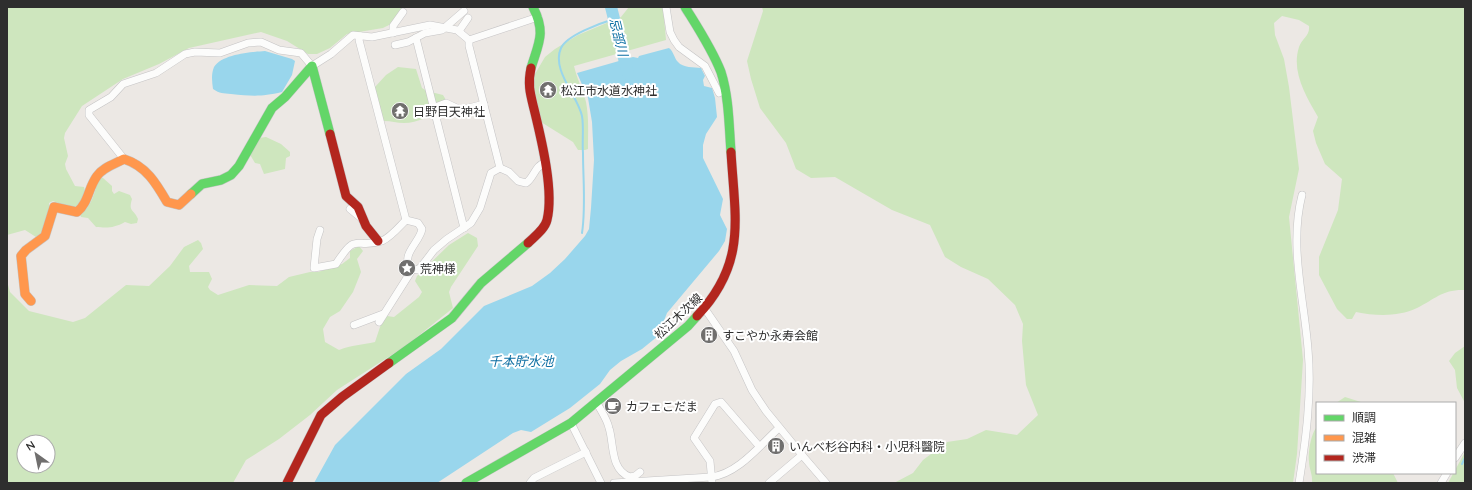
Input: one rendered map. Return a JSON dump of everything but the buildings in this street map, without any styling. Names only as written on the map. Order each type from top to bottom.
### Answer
[{"type":"street","points":[[287,483],[314,426],[321,415],[348,392],[452,318],[481,283],[540,231],[547,221],[548,212],[542,138],[528,81],[530,68],[541,38],[542,30],[534,7]]},
{"type":"street","points":[[666,7],[670,32],[674,40],[679,47],[705,66],[719,94]]},
{"type":"street","name":"松江木次線","points":[[466,483],[571,423],[597,403],[688,326],[705,309],[722,283],[732,258],[736,226],[727,102],[724,84],[711,50],[685,7]]},
{"type":"street","points":[[395,45],[416,38],[425,33],[446,27],[464,11]]},
{"type":"street","points":[[393,33],[393,26],[403,12]]},
{"type":"street","points":[[469,40],[538,17]]},
{"type":"street","points":[[459,31],[468,18]]},
{"type":"street","points":[[31,301],[25,294],[21,256],[24,251],[44,236],[50,226],[54,206],[77,212],[85,206],[96,176],[104,169],[124,159],[130,160],[148,172],[167,202],[179,205],[202,184],[221,180],[231,175],[239,166],[272,108],[290,92],[305,71],[331,54],[350,36],[353,35],[372,37],[430,25],[446,27],[459,31],[469,40],[469,46],[500,168]]},
{"type":"street","points":[[360,36],[359,40],[406,220]]},
{"type":"street","points":[[416,38],[464,228]]},
{"type":"street","points":[[124,159],[89,115],[89,110],[111,96],[123,84],[156,73],[185,54],[194,52],[220,53],[248,43],[261,42],[279,50],[301,53],[312,66],[346,196],[358,207],[365,222],[378,241]]},
{"type":"street","points":[[438,106],[446,103],[461,110],[484,104]]},
{"type":"street","points":[[500,168],[510,172],[518,182],[526,183],[533,177],[537,168],[545,163]]},
{"type":"street","points":[[412,270],[421,268],[434,250],[471,223],[476,217],[491,173],[500,168]]},
{"type":"street","points":[[1299,483],[1308,418],[1309,385],[1308,350],[1297,249],[1297,216],[1302,195]]},
{"type":"street","points":[[350,209],[365,222]]},
{"type":"street","points":[[320,230],[317,239],[314,268],[336,264],[347,247],[354,243],[383,240],[406,220]]},
{"type":"street","points":[[406,220],[418,223],[422,229],[412,247],[408,260],[409,266],[412,270]]},
{"type":"street","points":[[379,322],[412,270]]},
{"type":"street","points":[[705,309],[734,351],[752,390],[779,428],[826,483]]},
{"type":"street","points":[[354,325],[384,314]]},
{"type":"street","points":[[712,480],[707,456],[694,438],[715,404],[720,402],[759,446]]},
{"type":"street","points":[[597,403],[609,428],[611,447],[618,465],[630,477],[635,476],[640,472]]},
{"type":"street","points":[[571,423],[601,483]]},
{"type":"street","points":[[614,483],[712,480],[736,467],[779,428]]},
{"type":"street","points":[[1456,456],[1465,443]]},
{"type":"street","points":[[530,483],[534,478],[586,452]]},
{"type":"street","points":[[769,483],[802,455]]},
{"type":"street","points":[[1441,483],[1446,474]]},
{"type":"green space","points":[[7,7],[403,7],[389,25],[383,28],[347,34],[330,48],[317,54],[308,54],[287,41],[261,32],[189,48],[159,64],[123,79],[82,106],[65,133],[64,138],[68,156],[65,164],[66,169],[75,186],[84,187],[85,193],[82,200],[76,207],[68,207],[53,201],[49,203],[49,213],[42,234],[36,237],[25,230],[7,235]]},
{"type":"green space","points":[[629,7],[663,7],[666,40],[574,66],[586,102],[588,119],[588,149],[578,150],[573,142],[541,122],[532,79],[545,57],[555,49],[578,35],[621,17]]},
{"type":"green space","points":[[762,7],[1465,7],[1465,290],[1445,293],[1417,308],[1402,313],[1379,315],[1356,312],[1352,319],[1347,319],[1337,309],[1319,275],[1319,257],[1338,210],[1342,179],[1325,164],[1316,143],[1313,131],[1318,117],[1309,101],[1298,75],[1297,56],[1299,47],[1307,35],[1309,26],[1299,20],[1282,16],[1274,23],[1275,35],[1284,59],[1299,169],[1289,217],[1303,360],[1297,454],[1293,483],[894,483],[913,473],[923,460],[947,442],[967,439],[986,430],[1017,435],[1038,415],[1026,385],[1022,341],[1023,324],[1015,305],[988,279],[961,267],[945,257],[930,225],[892,210],[835,177],[811,178],[796,169],[786,143],[760,108],[747,61],[763,11]]},
{"type":"green space","points":[[398,67],[416,69],[422,88],[427,91],[443,95],[446,100],[443,110],[409,123],[384,121],[378,104],[375,87],[386,75]]},
{"type":"green space","points":[[266,137],[281,144],[290,152],[290,156],[286,158],[285,169],[264,174],[260,164],[255,163],[249,153],[259,138]]},
{"type":"green space","points":[[99,178],[103,178],[112,186],[112,191],[114,194],[119,191],[130,195],[132,199],[131,208],[138,219],[137,223],[131,224],[125,222],[111,227],[96,227],[88,218],[81,217],[80,214],[88,207],[90,203]]},
{"type":"green space","points":[[468,233],[477,238],[478,246],[449,292],[453,308],[407,345],[337,390],[310,415],[279,439],[246,460],[233,483],[7,483],[7,281],[10,292],[29,311],[73,322],[85,318],[126,285],[149,286],[170,266],[184,247],[198,240],[203,249],[189,266],[190,272],[209,272],[212,279],[208,287],[218,295],[249,285],[277,286],[289,277],[310,272],[318,272],[342,264],[350,258],[350,251],[359,246],[363,251],[357,259],[361,272],[353,292],[340,311],[330,317],[323,329],[325,342],[339,350],[375,342],[381,324],[387,316],[394,317],[419,297],[422,292],[415,281],[417,276],[449,245]]},
{"type":"green space","points":[[1465,346],[1465,403],[1457,388],[1455,370],[1449,361],[1455,353]]},
{"type":"green space","points":[[1345,397],[1361,402],[1338,402]]},
{"type":"green space","points":[[1316,428],[1316,474],[1394,474],[1398,483],[1312,483],[1309,453],[1310,443]]},
{"type":"green space","points":[[1465,452],[1465,483],[1448,483],[1453,474],[1456,474],[1456,468]]},
{"type":"water","name":"千本貯水池","points":[[669,48],[680,64],[701,68],[705,76],[703,80],[704,86],[712,88],[715,98],[717,117],[706,134],[703,145],[703,158],[723,199],[720,215],[727,229],[725,241],[719,251],[667,313],[658,336],[642,349],[621,361],[610,370],[600,384],[570,408],[531,432],[521,430],[513,433],[437,483],[314,483],[335,445],[406,374],[441,349],[484,306],[532,286],[550,273],[565,259],[585,236],[589,229],[594,160],[592,122],[588,98],[577,73],[633,57],[638,58],[639,56]]},
{"type":"water","points":[[265,51],[295,61],[292,75],[282,92],[251,96],[222,93],[213,89],[212,72],[214,67],[223,59],[237,54]]},
{"type":"waterway","name":"忌部川","points":[[611,7],[628,74]]},
{"type":"waterway","points":[[582,233],[584,203],[582,116],[580,108],[562,74],[559,56],[564,43],[577,34],[614,19]]},
{"type":"waterway","points":[[1462,464],[1465,458]]},
{"type":"traffic: fast","points":[[531,68],[540,38],[539,24],[533,7]]},
{"type":"traffic: fast","points":[[685,7],[709,47],[721,72],[727,101],[731,152]]},
{"type":"traffic: fast","points":[[191,194],[202,184],[221,180],[231,175],[239,166],[272,108],[285,97],[312,66],[330,134]]},
{"type":"traffic: fast","points":[[389,363],[452,318],[481,283],[528,243]]},
{"type":"traffic: fast","points":[[466,483],[571,423],[688,326],[697,316]]},
{"type":"traffic: slow","points":[[31,301],[25,294],[21,256],[26,250],[45,236],[54,207],[77,212],[84,204],[97,176],[106,168],[124,159],[132,162],[150,176],[167,202],[179,205],[191,194]]},
{"type":"traffic: jam","points":[[528,243],[544,227],[549,209],[548,181],[544,152],[530,91],[529,80],[531,68]]},
{"type":"traffic: jam","points":[[330,134],[346,196],[358,207],[366,226],[378,241]]},
{"type":"traffic: jam","points":[[697,316],[713,296],[724,277],[731,258],[735,219],[731,152]]},
{"type":"traffic: jam","points":[[287,483],[321,415],[342,397],[389,363]]},
{"type":"place","name":"松江市水道水神社","points":[[548,90]]},
{"type":"place","name":"日野目天神社","points":[[400,111]]},
{"type":"place","name":"荒神様","points":[[407,268]]},
{"type":"place","name":"すこやか永寿会館","points":[[709,335]]},
{"type":"place","name":"カフェこだま","points":[[613,406]]},
{"type":"place","name":"いんべ杉谷内科・小児科醫院","points":[[776,446]]}]
